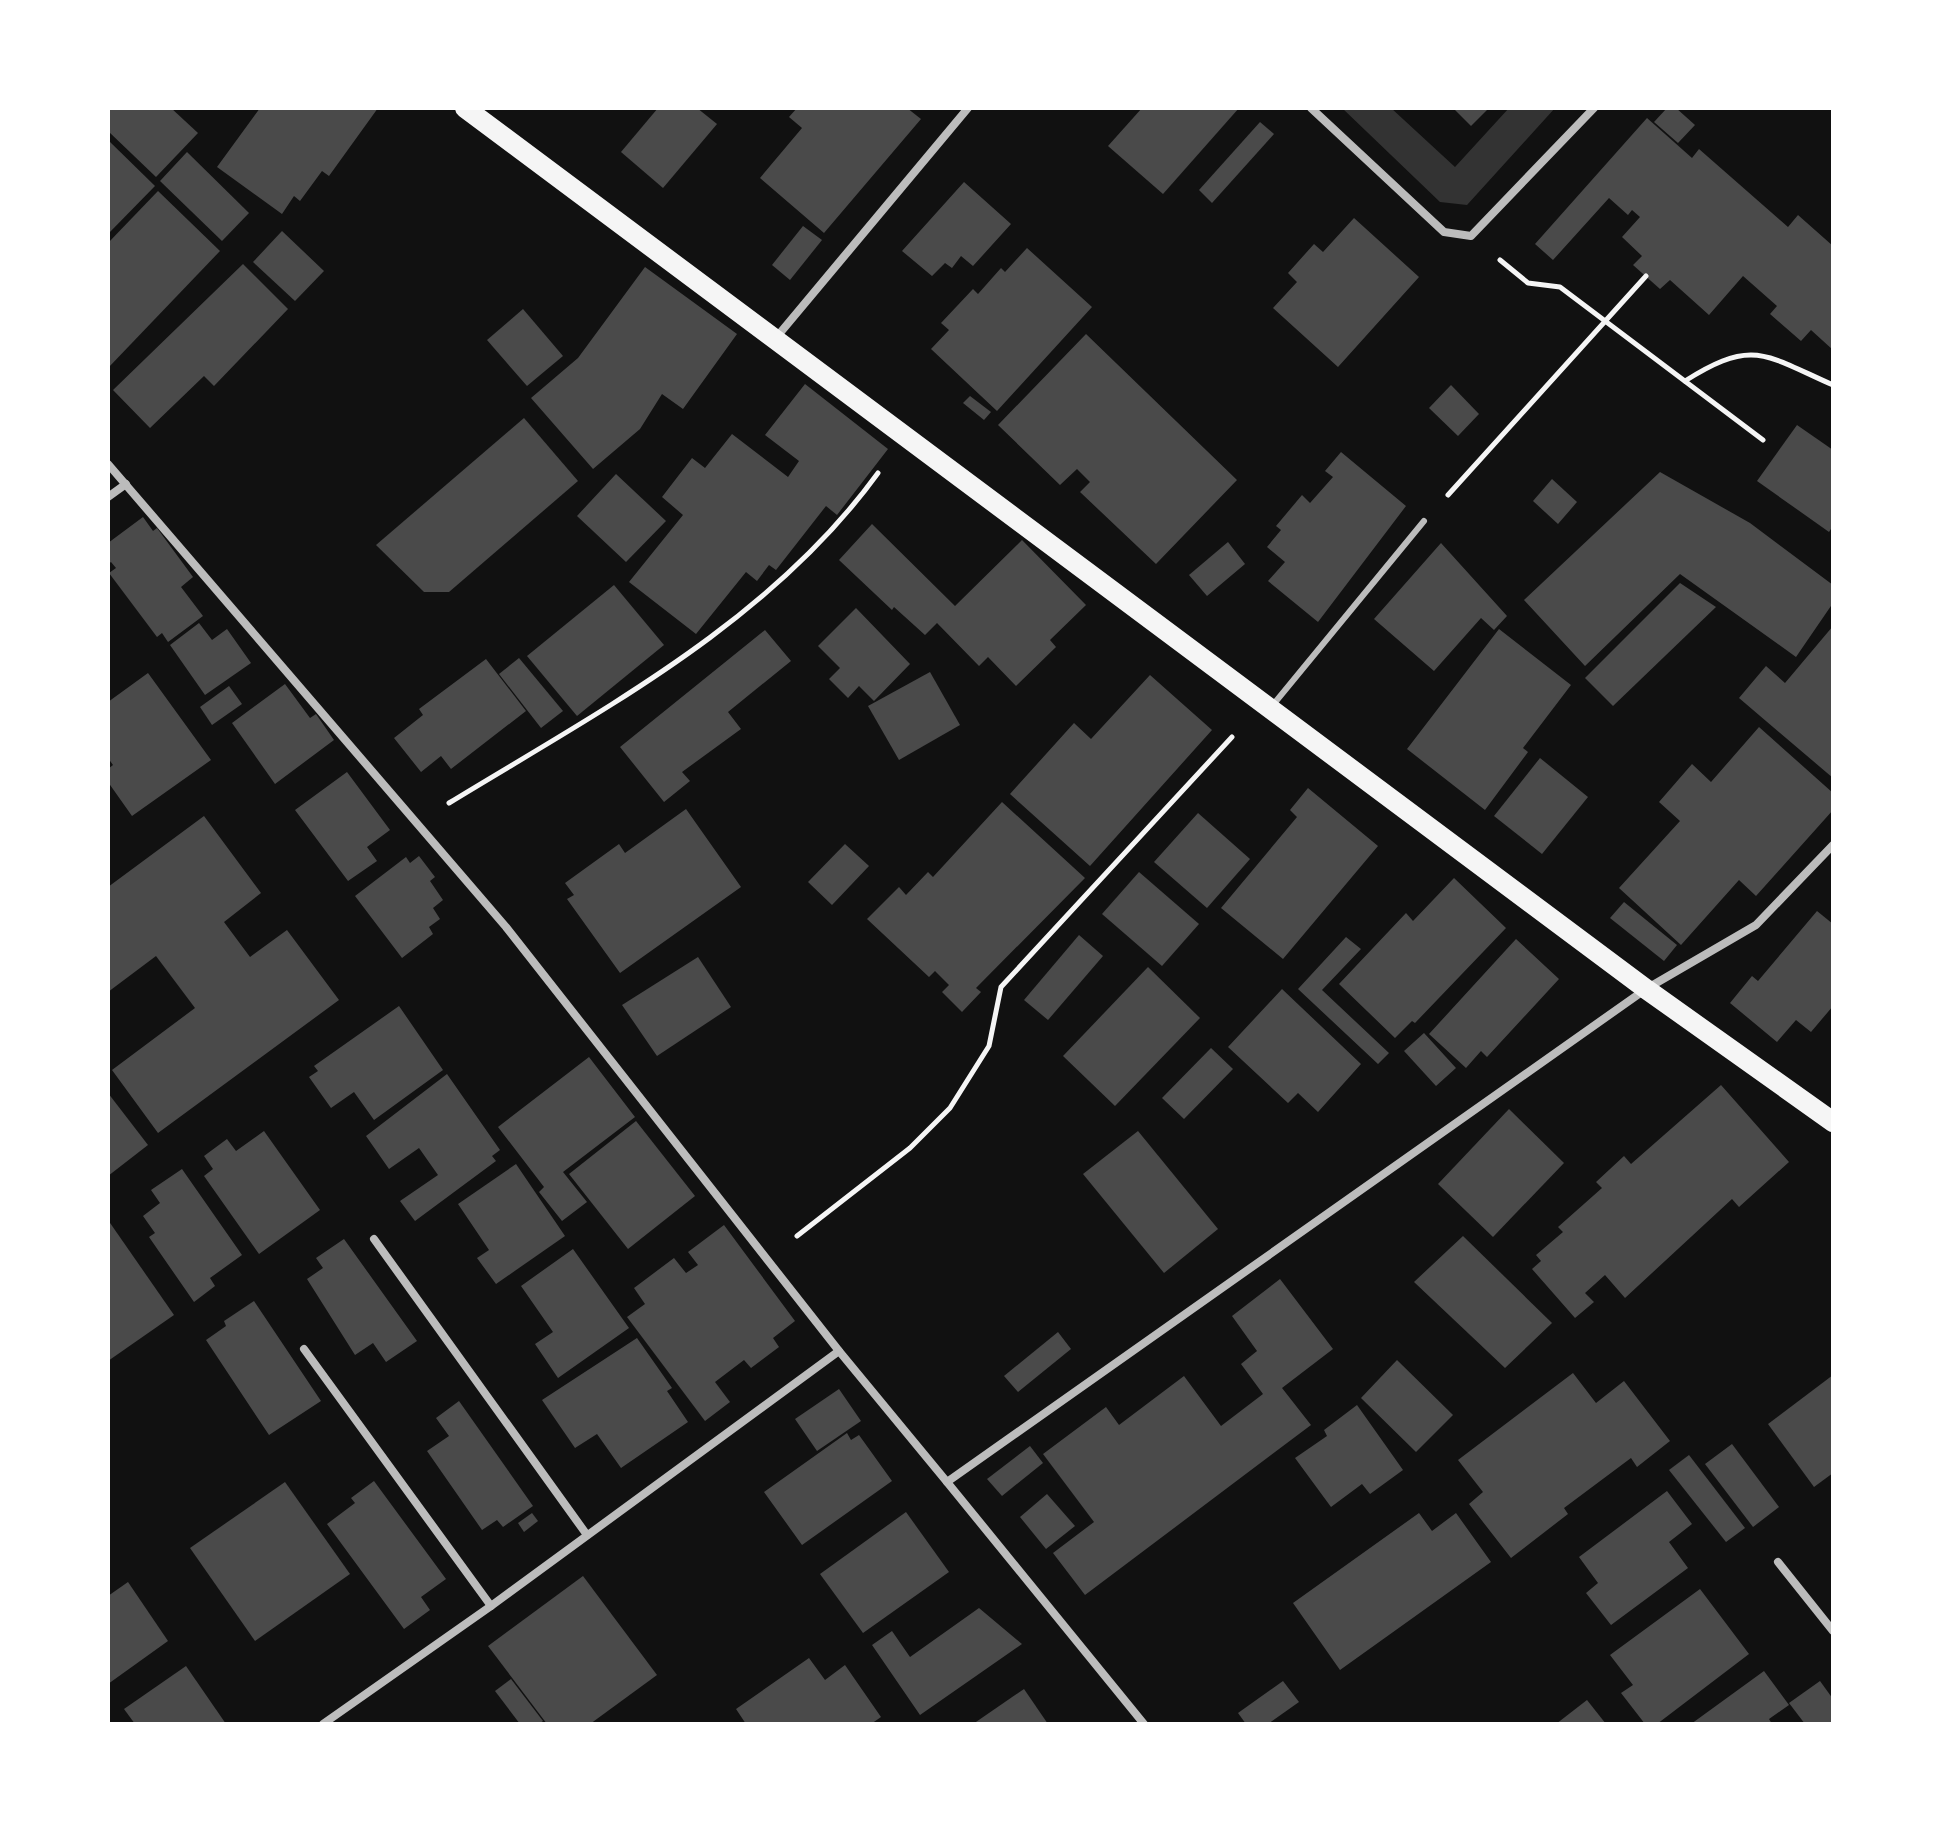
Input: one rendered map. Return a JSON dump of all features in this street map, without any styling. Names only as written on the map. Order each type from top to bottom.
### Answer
[{"type":"main road","points":[[465,108],[1646,989],[1833,1122]]},
{"type":"street","points":[[774,339],[968,108]]},
{"type":"street","points":[[1311,108],[1444,232],[1471,236],[1594,108]]},
{"type":"street","points":[[108,464],[506,927],[839,1351],[1144,1724]]},
{"type":"street","points":[[108,497],[126,484]]},
{"type":"street","points":[[947,1482],[1646,989],[1756,925],[1833,845]]},
{"type":"street","points":[[374,1239],[587,1535]]},
{"type":"street","points":[[304,1349],[491,1606]]},
{"type":"street","points":[[323,1724],[491,1606],[839,1351]]},
{"type":"street","points":[[1778,1562],[1833,1631]]},
{"type":"lane","points":[[1266,706],[1424,521]]},
{"type":"path","points":[[1471,236],[1528,283],[1560,287],[1763,440]]},
{"type":"path","points":[[1424,521],[1646,276]]},
{"type":"path","points":[[1685,381],[1721,358],[1762,353],[1833,385]]},
{"type":"path","points":[[417,822],[634,693],[775,588],[846,517],[905,437]]},
{"type":"path","points":[[767,1257],[848,1199],[910,1148],[950,1108],[989,1046],[1001,987],[1266,706]]},
{"type":"shaded area","points":[[1342,108],[1391,108],[1455,167],[1509,108],[1555,108],[1467,205],[1440,202]]},
{"type":"building","points":[[108,108],[171,108],[198,133],[156,177],[108,131]]},
{"type":"building","points":[[260,108],[378,108],[329,176],[322,171],[300,201],[294,196],[282,214],[217,167]]},
{"type":"building","points":[[658,108],[697,108],[717,124],[663,188],[621,152]]},
{"type":"building","points":[[797,108],[907,108],[921,119],[824,233],[760,178],[802,128],[789,117]]},
{"type":"building","points":[[1142,108],[1239,108],[1163,194],[1108,146]]},
{"type":"building","points":[[1453,108],[1489,108],[1471,126]]},
{"type":"building","points":[[1667,108],[1676,108],[1695,125],[1678,143],[1654,122]]},
{"type":"building","points":[[1647,118],[1692,158],[1699,149],[1788,227],[1798,215],[1833,246],[1833,350],[1811,330],[1801,341],[1770,314],[1777,306],[1743,276],[1709,315],[1670,280],[1660,289],[1633,265],[1642,256],[1622,237],[1640,217],[1632,210],[1628,215],[1609,198],[1553,260],[1535,244]]},
{"type":"building","points":[[1260,122],[1274,134],[1212,203],[1199,190]]},
{"type":"building","points":[[108,140],[155,186],[108,234]]},
{"type":"building","points":[[187,152],[249,213],[222,241],[160,181]]},
{"type":"building","points":[[964,182],[1011,224],[973,266],[961,256],[952,268],[945,263],[932,276],[902,251]]},
{"type":"building","points":[[158,191],[220,251],[108,368],[108,243]]},
{"type":"building","points":[[1354,218],[1419,277],[1338,367],[1273,308],[1297,282],[1288,273],[1314,244],[1323,252]]},
{"type":"building","points":[[803,226],[822,240],[790,280],[772,265]]},
{"type":"building","points":[[282,231],[324,271],[295,301],[253,262]]},
{"type":"building","points":[[1027,248],[1092,307],[997,411],[931,349],[949,330],[941,323],[973,289],[978,294],[1001,268],[1005,272]]},
{"type":"building","points":[[243,264],[288,309],[214,386],[204,376],[150,428],[113,390]]},
{"type":"building","points":[[645,267],[737,334],[683,409],[662,394],[640,429],[593,469],[531,398],[578,358]]},
{"type":"building","points":[[523,309],[563,356],[527,386],[487,340]]},
{"type":"building","points":[[1086,334],[1237,480],[1156,564],[1080,492],[1090,482],[1077,469],[1060,485],[998,425]]},
{"type":"building","points":[[805,384],[888,449],[837,515],[826,506],[776,570],[769,565],[757,581],[746,572],[696,634],[629,582],[683,515],[662,497],[692,458],[705,468],[732,434],[788,477],[799,461],[765,435]]},
{"type":"building","points":[[1451,385],[1479,414],[1458,436],[1429,408]]},
{"type":"building","points":[[970,396],[991,412],[984,420],[963,403]]},
{"type":"building","points":[[524,418],[578,481],[449,592],[424,592],[376,545]]},
{"type":"building","points":[[1797,425],[1833,450],[1833,526],[1829,532],[1757,481]]},
{"type":"building","points":[[1341,452],[1406,506],[1318,622],[1268,581],[1285,562],[1267,547],[1281,530],[1276,526],[1302,495],[1310,503],[1333,477],[1325,471]]},
{"type":"building","points":[[1660,472],[1750,523],[1833,585],[1833,603],[1796,657],[1680,574],[1585,666],[1524,600]]},
{"type":"building","points":[[616,474],[666,521],[626,562],[577,516]]},
{"type":"building","points":[[1552,479],[1577,502],[1558,524],[1533,501]]},
{"type":"building","points":[[143,517],[153,531],[157,528],[193,577],[181,587],[203,616],[168,642],[162,633],[157,637],[109,573],[116,568],[111,562],[108,564],[108,543]]},
{"type":"building","points":[[872,524],[955,606],[1022,540],[1086,605],[1050,640],[1056,647],[1016,686],[988,657],[979,666],[937,623],[925,635],[894,607],[892,610],[839,560]]},
{"type":"building","points":[[1228,542],[1245,564],[1207,596],[1189,575]]},
{"type":"building","points":[[1441,543],[1507,616],[1494,630],[1481,618],[1434,671],[1374,619]]},
{"type":"building","points":[[1680,583],[1716,607],[1613,706],[1585,678]]},
{"type":"building","points":[[614,585],[664,645],[577,716],[527,656]]},
{"type":"building","points":[[856,608],[910,664],[874,701],[859,686],[848,698],[829,679],[840,668],[818,646]]},
{"type":"building","points":[[199,623],[212,640],[227,629],[251,663],[205,695],[170,645]]},
{"type":"building","points":[[1833,626],[1833,778],[1739,698],[1766,666],[1785,683]]},
{"type":"building","points":[[1499,629],[1571,685],[1523,748],[1528,752],[1485,810],[1407,749]]},
{"type":"building","points":[[765,630],[791,661],[728,712],[741,729],[682,772],[690,781],[664,802],[620,747]]},
{"type":"building","points":[[519,658],[563,711],[541,728],[499,674]]},
{"type":"building","points":[[486,659],[526,711],[451,769],[441,756],[421,772],[394,738],[423,715],[419,709]]},
{"type":"building","points":[[930,672],[960,725],[899,760],[868,706]]},
{"type":"building","points":[[148,673],[211,760],[132,816],[108,782],[108,769],[113,765],[108,758],[108,702]]},
{"type":"building","points":[[1150,675],[1212,730],[1090,866],[1010,794],[1074,723],[1091,739]]},
{"type":"building","points":[[285,684],[310,718],[316,714],[334,740],[275,784],[232,723]]},
{"type":"building","points":[[229,686],[242,704],[212,725],[200,707]]},
{"type":"building","points":[[1759,727],[1833,793],[1833,810],[1756,896],[1739,880],[1681,945],[1619,888],[1680,821],[1659,802],[1692,764],[1711,782]]},
{"type":"building","points":[[1540,758],[1588,797],[1542,854],[1494,816]]},
{"type":"building","points":[[347,772],[390,830],[367,847],[377,861],[348,881],[295,810]]},
{"type":"building","points":[[1308,788],[1378,846],[1283,959],[1221,908],[1297,817],[1290,810]]},
{"type":"building","points":[[1002,802],[1085,878],[976,988],[981,992],[962,1012],[942,992],[949,985],[935,971],[929,977],[867,919],[899,887],[906,895],[928,872],[933,877]]},
{"type":"building","points":[[686,809],[741,887],[620,973],[567,899],[574,895],[565,883],[619,844],[625,853]]},
{"type":"building","points":[[1198,813],[1250,859],[1207,908],[1154,862]]},
{"type":"building","points":[[204,816],[261,893],[224,922],[250,957],[287,930],[339,1000],[158,1133],[112,1070],[195,1008],[156,956],[108,992],[108,887]]},
{"type":"building","points":[[845,844],[869,866],[832,905],[808,882]]},
{"type":"building","points":[[419,856],[435,877],[430,881],[443,900],[433,908],[440,919],[429,927],[433,934],[402,958],[355,896],[406,857],[410,863]]},
{"type":"building","points":[[1139,872],[1199,924],[1162,966],[1102,914]]},
{"type":"building","points":[[1454,878],[1506,928],[1415,1023],[1412,1021],[1395,1038],[1339,984],[1406,913],[1413,921]]},
{"type":"building","points":[[1624,902],[1677,945],[1664,961],[1610,918]]},
{"type":"building","points":[[1817,911],[1833,924],[1833,1006],[1811,1032],[1796,1020],[1777,1042],[1730,1003],[1752,976],[1758,981]]},
{"type":"building","points":[[1079,935],[1103,956],[1048,1020],[1024,1000]]},
{"type":"building","points":[[1346,937],[1361,949],[1322,990],[1389,1053],[1378,1064],[1298,989]]},
{"type":"building","points":[[1516,939],[1559,979],[1487,1057],[1481,1051],[1466,1068],[1429,1034]]},
{"type":"building","points":[[698,957],[731,1007],[657,1056],[622,1005]]},
{"type":"building","points":[[1148,967],[1200,1018],[1115,1106],[1063,1056]]},
{"type":"building","points":[[1282,989],[1361,1064],[1318,1112],[1298,1093],[1288,1103],[1228,1047]]},
{"type":"building","points":[[399,1006],[443,1070],[374,1120],[354,1092],[331,1108],[309,1077],[318,1071],[314,1066]]},
{"type":"building","points":[[1424,1033],[1456,1068],[1436,1086],[1404,1051]]},
{"type":"building","points":[[1211,1048],[1233,1069],[1184,1119],[1162,1098]]},
{"type":"building","points":[[589,1057],[635,1117],[563,1172],[587,1202],[562,1221],[539,1192],[544,1187],[498,1127]]},
{"type":"building","points":[[447,1074],[500,1150],[492,1156],[496,1161],[415,1221],[400,1201],[438,1175],[419,1148],[389,1169],[366,1136]]},
{"type":"building","points":[[1721,1085],[1789,1162],[1739,1207],[1732,1199],[1625,1298],[1605,1275],[1585,1293],[1594,1302],[1575,1318],[1532,1269],[1541,1261],[1536,1255],[1563,1232],[1558,1227],[1602,1188],[1596,1182],[1624,1156],[1631,1164]]},
{"type":"building","points":[[108,1093],[148,1145],[108,1176]]},
{"type":"building","points":[[1509,1109],[1564,1163],[1493,1237],[1438,1184]]},
{"type":"building","points":[[636,1121],[695,1196],[628,1249],[569,1174]]},
{"type":"building","points":[[264,1131],[320,1210],[259,1254],[204,1176],[213,1169],[204,1156],[227,1139],[236,1151]]},
{"type":"building","points":[[1138,1131],[1218,1229],[1164,1273],[1083,1174]]},
{"type":"building","points":[[516,1164],[565,1236],[496,1284],[477,1258],[489,1250],[458,1204]]},
{"type":"building","points":[[182,1169],[242,1255],[210,1278],[215,1286],[194,1302],[149,1237],[155,1233],[143,1216],[160,1203],[151,1190]]},
{"type":"building","points":[[108,1220],[174,1315],[108,1361]]},
{"type":"building","points":[[724,1225],[795,1321],[773,1338],[779,1347],[751,1368],[744,1360],[715,1382],[730,1402],[705,1421],[627,1317],[645,1304],[634,1288],[674,1258],[686,1273],[698,1265],[688,1252]]},
{"type":"building","points":[[1463,1236],[1552,1323],[1505,1368],[1414,1282]]},
{"type":"building","points":[[344,1239],[417,1341],[386,1362],[373,1343],[355,1355],[307,1279],[323,1268],[316,1258]]},
{"type":"building","points":[[573,1249],[629,1328],[558,1378],[535,1344],[553,1332],[521,1286]]},
{"type":"building","points":[[1280,1279],[1333,1349],[1282,1388],[1311,1425],[1085,1595],[1053,1553],[1094,1522],[1043,1454],[1106,1407],[1119,1425],[1184,1376],[1221,1426],[1263,1394],[1241,1364],[1257,1351],[1232,1316]]},
{"type":"building","points":[[254,1301],[321,1401],[269,1435],[206,1340],[226,1326],[224,1321]]},
{"type":"building","points":[[1058,1332],[1071,1349],[1018,1392],[1004,1376]]},
{"type":"building","points":[[637,1338],[672,1388],[667,1391],[688,1422],[621,1468],[597,1434],[575,1448],[542,1400]]},
{"type":"building","points":[[1397,1360],[1453,1415],[1416,1452],[1361,1398]]},
{"type":"building","points":[[1573,1373],[1596,1403],[1624,1381],[1670,1441],[1637,1467],[1631,1458],[1564,1508],[1568,1514],[1511,1558],[1469,1504],[1483,1492],[1458,1460]]},
{"type":"building","points":[[1833,1375],[1833,1473],[1814,1487],[1768,1424]]},
{"type":"building","points":[[839,1389],[861,1421],[817,1451],[795,1419]]},
{"type":"building","points":[[459,1401],[533,1506],[503,1527],[497,1520],[482,1530],[427,1451],[449,1436],[436,1418]]},
{"type":"building","points":[[1357,1405],[1403,1470],[1370,1494],[1362,1484],[1331,1507],[1295,1458],[1327,1436],[1324,1430]]},
{"type":"building","points":[[847,1433],[851,1440],[859,1435],[892,1481],[802,1545],[764,1492]]},
{"type":"building","points":[[1732,1444],[1779,1507],[1753,1527],[1705,1464]]},
{"type":"building","points":[[1030,1446],[1043,1463],[1002,1496],[987,1479]]},
{"type":"building","points":[[1689,1455],[1745,1528],[1726,1542],[1669,1470]]},
{"type":"building","points":[[374,1481],[446,1579],[421,1597],[430,1610],[404,1629],[327,1524],[355,1503],[351,1498]]},
{"type":"building","points":[[285,1482],[350,1574],[255,1641],[190,1548]]},
{"type":"building","points":[[1667,1491],[1692,1524],[1669,1542],[1688,1568],[1611,1625],[1586,1593],[1598,1583],[1579,1557]]},
{"type":"building","points":[[1047,1494],[1075,1526],[1046,1549],[1020,1517]]},
{"type":"building","points":[[906,1512],[949,1572],[863,1633],[820,1574]]},
{"type":"building","points":[[532,1513],[538,1521],[524,1532],[518,1523]]},
{"type":"building","points":[[1419,1513],[1432,1531],[1456,1513],[1491,1562],[1340,1670],[1293,1603]]},
{"type":"building","points":[[583,1576],[657,1675],[590,1724],[547,1724],[488,1646]]},
{"type":"building","points":[[128,1582],[168,1641],[108,1684],[108,1596]]},
{"type":"building","points":[[1700,1589],[1749,1654],[1657,1724],[1645,1724],[1621,1693],[1633,1685],[1610,1655]]},
{"type":"building","points":[[979,1608],[1022,1644],[920,1715],[872,1645],[892,1631],[910,1657]]},
{"type":"building","points":[[809,1658],[825,1680],[845,1665],[881,1717],[871,1724],[746,1724],[736,1709]]},
{"type":"building","points":[[186,1666],[226,1724],[135,1724],[124,1709]]},
{"type":"building","points":[[1764,1671],[1789,1705],[1769,1719],[1772,1724],[1691,1724]]},
{"type":"building","points":[[511,1679],[543,1721],[539,1724],[520,1724],[495,1691]]},
{"type":"building","points":[[1283,1681],[1299,1702],[1268,1724],[1246,1724],[1238,1713]]},
{"type":"building","points":[[1820,1681],[1833,1699],[1833,1724],[1805,1724],[1789,1703]]},
{"type":"building","points":[[1024,1689],[1048,1724],[973,1724]]},
{"type":"building","points":[[1587,1700],[1606,1724],[1556,1724]]}]
